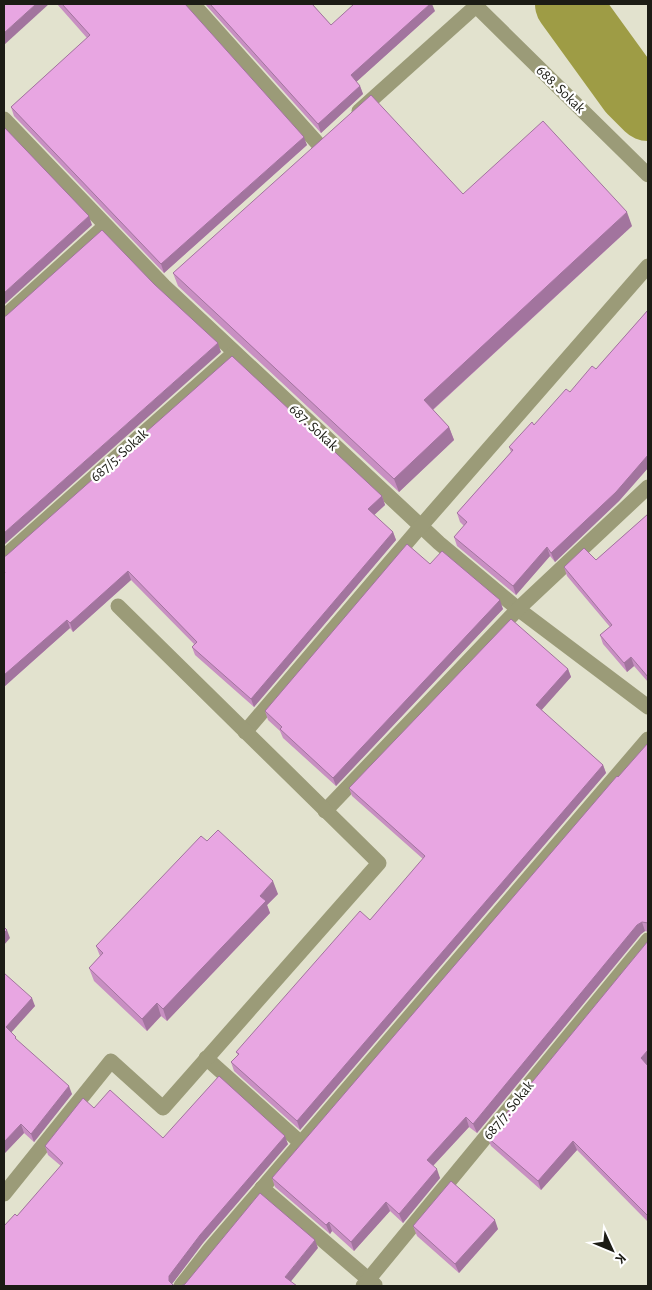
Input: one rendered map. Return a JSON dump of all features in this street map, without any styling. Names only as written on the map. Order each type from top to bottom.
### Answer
[{"type":"street","points":[[193,4],[324,142],[306,158]]},
{"type":"street","points":[[350,119],[475,5]]},
{"type":"street","name":"688. Sokak","points":[[475,5],[648,175]]},
{"type":"street","name":"687. Sokak","points":[[4,119],[164,286],[439,543],[518,608],[648,707]]},
{"type":"street","points":[[4,317],[105,226]]},
{"type":"street","points":[[245,732],[421,526],[648,266]]},
{"type":"street","points":[[164,286],[178,273]]},
{"type":"street","name":"687/5. Sokak","points":[[4,557],[234,353]]},
{"type":"street","points":[[325,811],[518,608],[648,487]]},
{"type":"street","points":[[4,1194],[112,1061],[163,1108],[379,863],[118,606]]},
{"type":"street","points":[[181,1286],[262,1188],[648,739]]},
{"type":"street","name":"687/7. Sokak","points":[[369,1284],[648,940]]},
{"type":"street","points":[[206,1058],[301,1143]]},
{"type":"street","points":[[262,1188],[369,1284]]},
{"type":"building","points":[[4,4],[36,4],[4,33]]},
{"type":"building","points":[[62,4],[185,4],[304,137],[161,264],[11,107],[90,35]]},
{"type":"building","points":[[210,4],[312,4],[331,25],[354,4],[430,4],[351,75],[360,86],[318,124]]},
{"type":"building","points":[[371,95],[463,194],[543,121],[627,212],[424,400],[449,427],[394,479],[173,273]]},
{"type":"building","points":[[4,127],[89,216],[4,293]]},
{"type":"building","points":[[102,230],[154,284],[218,343],[4,533],[4,317]]},
{"type":"building","points":[[648,310],[648,455],[616,492],[551,553],[547,547],[513,586],[454,537],[467,522],[457,513],[513,450],[509,447],[532,422],[534,425],[566,389],[570,392],[592,366],[596,369]]},
{"type":"building","points":[[232,356],[382,496],[368,509],[393,532],[251,699],[192,647],[197,642],[128,571],[70,623],[67,620],[4,675],[4,557]]},
{"type":"building","points":[[648,514],[648,677],[631,657],[624,663],[600,635],[612,625],[564,567],[584,548],[596,560]]},
{"type":"building","points":[[407,544],[430,564],[442,551],[500,600],[333,778],[280,729],[282,727],[265,711]]},
{"type":"building","points":[[511,619],[568,669],[536,705],[603,765],[297,1121],[231,1062],[239,1054],[236,1052],[360,911],[370,920],[425,856],[349,788]]},
{"type":"building","points":[[648,743],[648,923],[642,922],[637,925],[473,1124],[466,1117],[427,1160],[437,1169],[399,1214],[386,1202],[351,1242],[329,1222],[326,1225],[272,1178],[617,776]]},
{"type":"building","points":[[218,830],[273,881],[260,896],[266,901],[163,1009],[157,1003],[142,1019],[89,968],[103,953],[96,946],[201,836],[207,841]]},
{"type":"building","points":[[648,941],[648,1050],[641,1058],[648,1066],[648,1216],[573,1141],[538,1181],[487,1137]]},
{"type":"building","points":[[4,973],[32,998],[6,1027],[15,1038],[69,1086],[31,1134],[21,1124],[4,1142]]},
{"type":"building","points":[[219,1076],[285,1136],[200,1235],[169,1276],[169,1281],[173,1285],[179,1286],[4,1286],[4,1226],[15,1214],[17,1216],[63,1163],[45,1146],[83,1098],[94,1108],[110,1090],[163,1138]]},
{"type":"building","points":[[451,1181],[495,1220],[455,1264],[413,1226]]},
{"type":"building","points":[[260,1193],[315,1240],[285,1277],[297,1286],[181,1286],[185,1284]]},
{"type":"waterway","points":[[568,4],[631,91],[648,108]]}]
